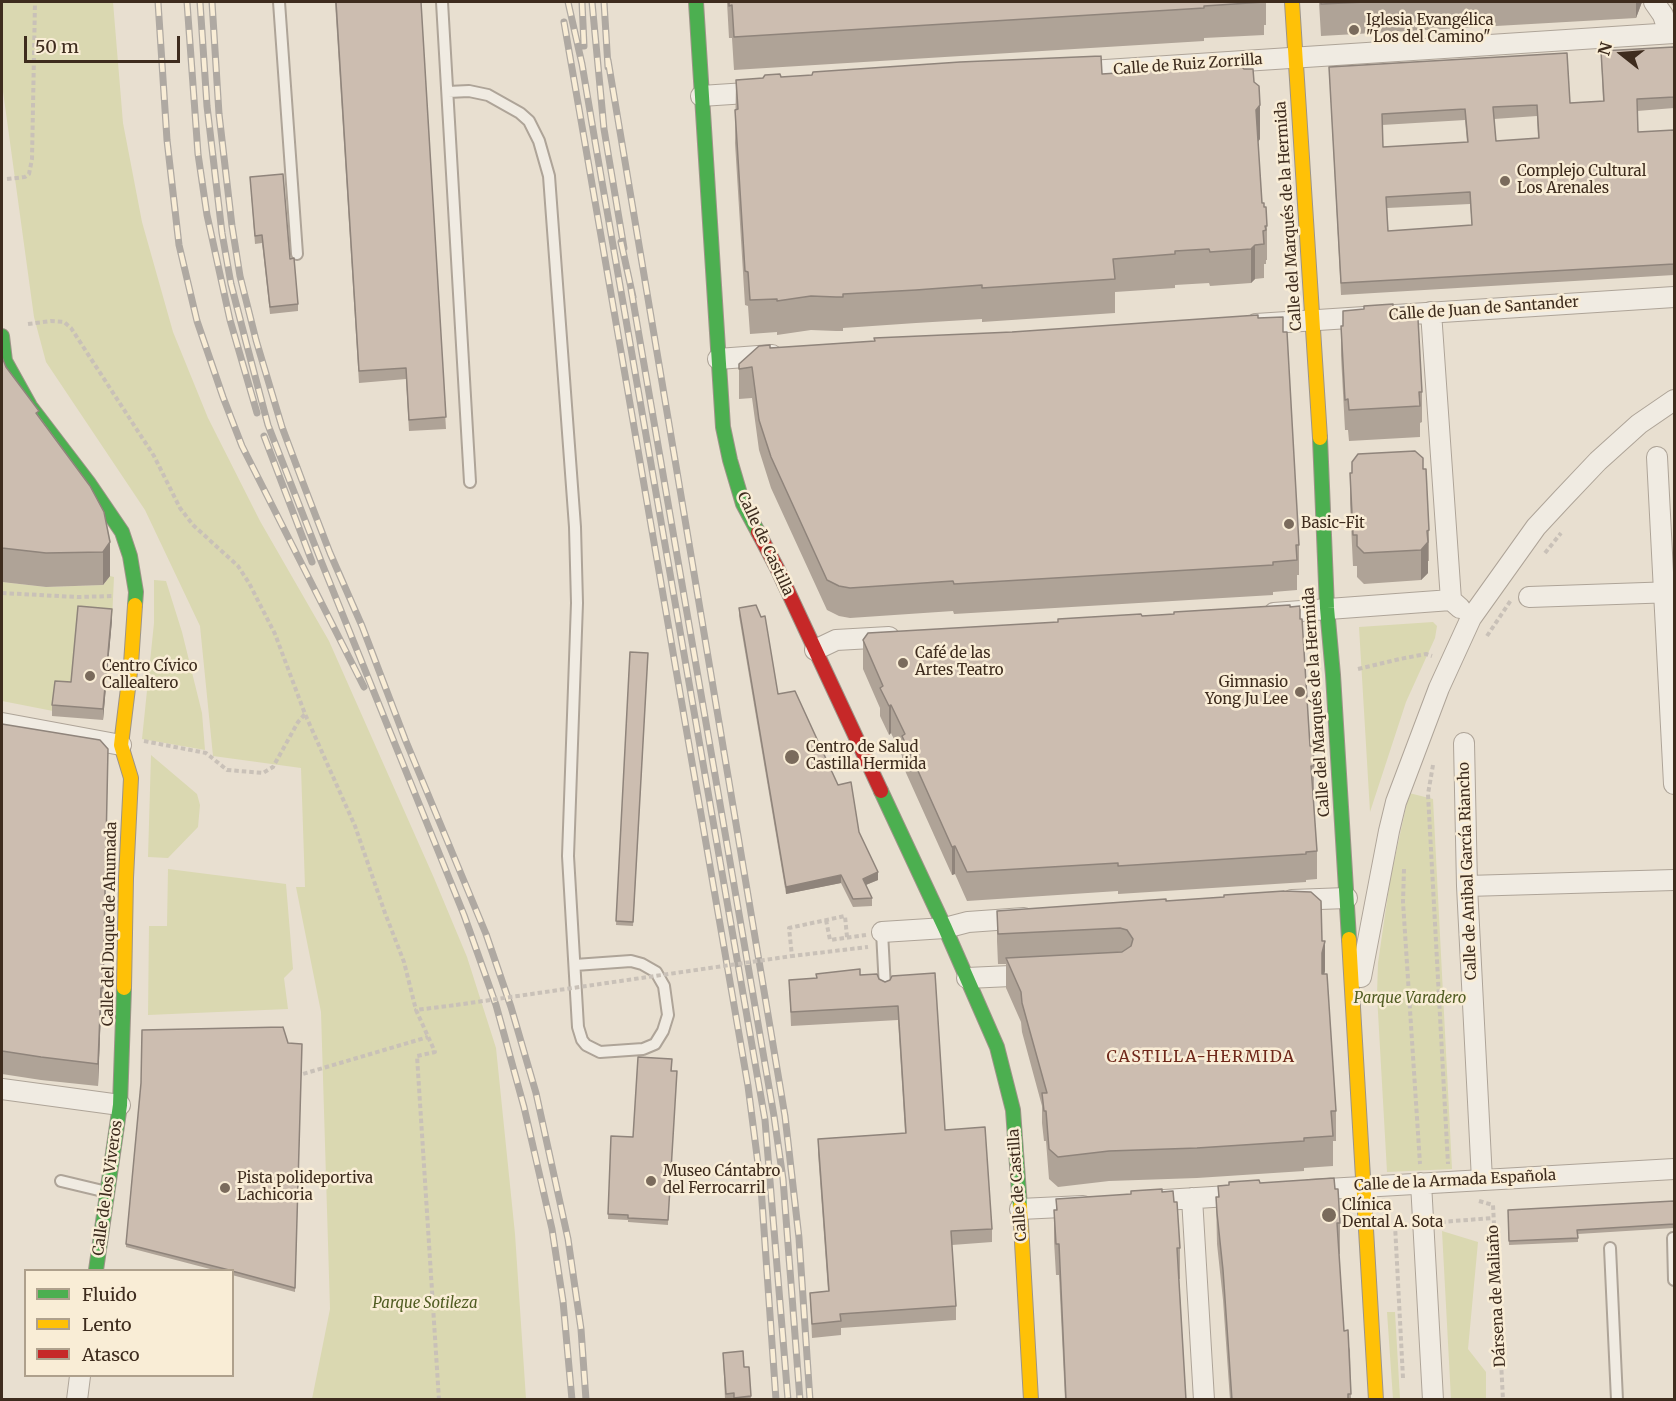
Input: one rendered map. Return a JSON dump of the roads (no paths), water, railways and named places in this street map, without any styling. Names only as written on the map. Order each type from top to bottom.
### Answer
[{"type":"main road","name":"Calle de Castilla","points":[[696,2],[700,96],[723,427],[730,460],[743,504],[777,568],[945,928],[997,1047],[1013,1110],[1031,1400]]},
{"type":"main road","name":"Calle del Marqués de la Hermida","points":[[1292,2],[1376,1400]]},
{"type":"main road","points":[[2,336],[5,361],[30,406],[115,519],[130,556],[136,592],[131,664],[121,745]]},
{"type":"main road","name":"Calle del Duque de Ahumada","points":[[120,1105],[131,778],[121,745]]},
{"type":"main road","name":"Calle de los Viveros","points":[[96,1269],[120,1105]]},
{"type":"street","points":[[1654,2],[1672,33]]},
{"type":"street","name":"Calle de Ruiz Zorrilla","points":[[1059,73],[1672,33]]},
{"type":"street","points":[[700,96],[778,91]]},
{"type":"street","name":"Calle de Juan de Santander","points":[[1239,325],[1674,297]]},
{"type":"street","points":[[1431,312],[1451,600],[1471,618]]},
{"type":"street","points":[[718,359],[787,354]]},
{"type":"street","points":[[1354,1023],[1368,936],[1391,821],[1417,744],[1471,618],[1536,527],[1576,484],[1639,424],[1674,400]]},
{"type":"street","points":[[1657,457],[1669,593],[1674,784]]},
{"type":"street","points":[[1522,596],[1669,593]]},
{"type":"street","points":[[1250,614],[1451,600]]},
{"type":"street","points":[[815,650],[836,640],[906,636]]},
{"type":"street","points":[[2,723],[121,745]]},
{"type":"street","name":"Calle de Anibal García Riancho","points":[[1464,743],[1467,886],[1482,1180]]},
{"type":"street","points":[[1467,886],[1674,880]]},
{"type":"street","points":[[1277,902],[1347,898]]},
{"type":"street","points":[[883,939],[968,922],[1040,917]]},
{"type":"street","points":[[967,978],[1050,974]]},
{"type":"street","points":[[2,1089],[120,1105]]},
{"type":"street","name":"Calle de la Armada Española","points":[[1287,1192],[1422,1183],[1454,1175],[1482,1180],[1674,1169]]},
{"type":"street","points":[[1422,1183],[1433,1400]]},
{"type":"street","points":[[1132,1202],[1263,1194]]},
{"type":"street","points":[[1192,1198],[1204,1400]]},
{"type":"street","points":[[1020,1209],[1096,1205]]},
{"type":"street","points":[[77,1400],[80,1377]]},
{"type":"lane","points":[[279,2],[297,254]]},
{"type":"lane","points":[[442,2],[470,482]]},
{"type":"lane","points":[[448,92],[469,91],[488,95],[520,113],[529,121],[539,141],[549,176],[575,527],[577,603],[568,856],[578,1027],[582,1040],[594,1050],[604,1052],[643,1049],[655,1044],[663,1031],[668,1015],[664,986],[656,972],[642,963],[631,961],[575,965]]},
{"type":"lane","points":[[883,939],[885,988]]},
{"type":"lane","points":[[61,1180],[107,1192]]},
{"type":"lane","points":[[1672,1239],[1674,1280]]},
{"type":"lane","points":[[1610,1248],[1617,1400]]},
{"type":"railway","points":[[158,2],[167,140],[179,245],[197,321],[242,446],[364,687]]},
{"type":"railway","points":[[187,2],[198,154],[207,215],[230,320],[257,413]]},
{"type":"railway","points":[[200,2],[207,106],[222,233],[231,284],[268,425],[464,915],[496,1005],[524,1107],[552,1229],[563,1301],[572,1400]]},
{"type":"railway","points":[[212,2],[219,114],[232,226],[240,276],[256,340],[282,427],[303,483],[486,934],[511,1007],[536,1093],[568,1239],[581,1329],[586,1400]]},
{"type":"railway","points":[[568,2],[582,64],[765,1120],[788,1400]]},
{"type":"railway","points":[[582,2],[584,46]]},
{"type":"railway","points":[[592,2],[604,129],[624,248]]},
{"type":"railway","points":[[604,2],[608,67]]},
{"type":"railway","points":[[564,22],[748,1086],[761,1187],[776,1400]]},
{"type":"railway","points":[[608,60],[785,1116],[799,1238],[810,1400]]},
{"type":"railway","points":[[621,242],[633,297]]},
{"type":"railway","points":[[631,289],[774,1116],[783,1179],[800,1400]]},
{"type":"railway","points":[[264,436],[312,562]]},
{"type":"place","name":"Iglesia Evangélica \"Los del Camino\"","points":[[1354,30]]},
{"type":"place","name":"Complejo Cultural Los Arenales","points":[[1505,181]]},
{"type":"place","name":"Basic-Fit","points":[[1289,524]]},
{"type":"place","name":"Café de las Artes Teatro","points":[[903,663]]},
{"type":"place","name":"Centro Cívico Callealtero","points":[[90,676]]},
{"type":"place","name":"Gimnasio Yong Ju Lee","points":[[1300,692]]},
{"type":"place","name":"Centro de Salud Castilla Hermida","points":[[792,757]]},
{"type":"place","name":"Museo Cántabro del Ferrocarril","points":[[651,1181]]},
{"type":"place","name":"Pista polideportiva Lachicoria","points":[[225,1188]]},
{"type":"place","name":"Clínica Dental A. Sota","points":[[1329,1215]]},
{"type":"district","name":"CASTILLA-HERMIDA","points":[[1201,1057]]},
{"type":"park label","name":"Parque Varadero","points":[[1410,999]]},
{"type":"park label","name":"Parque Sotileza","points":[[425,1304]]}]
